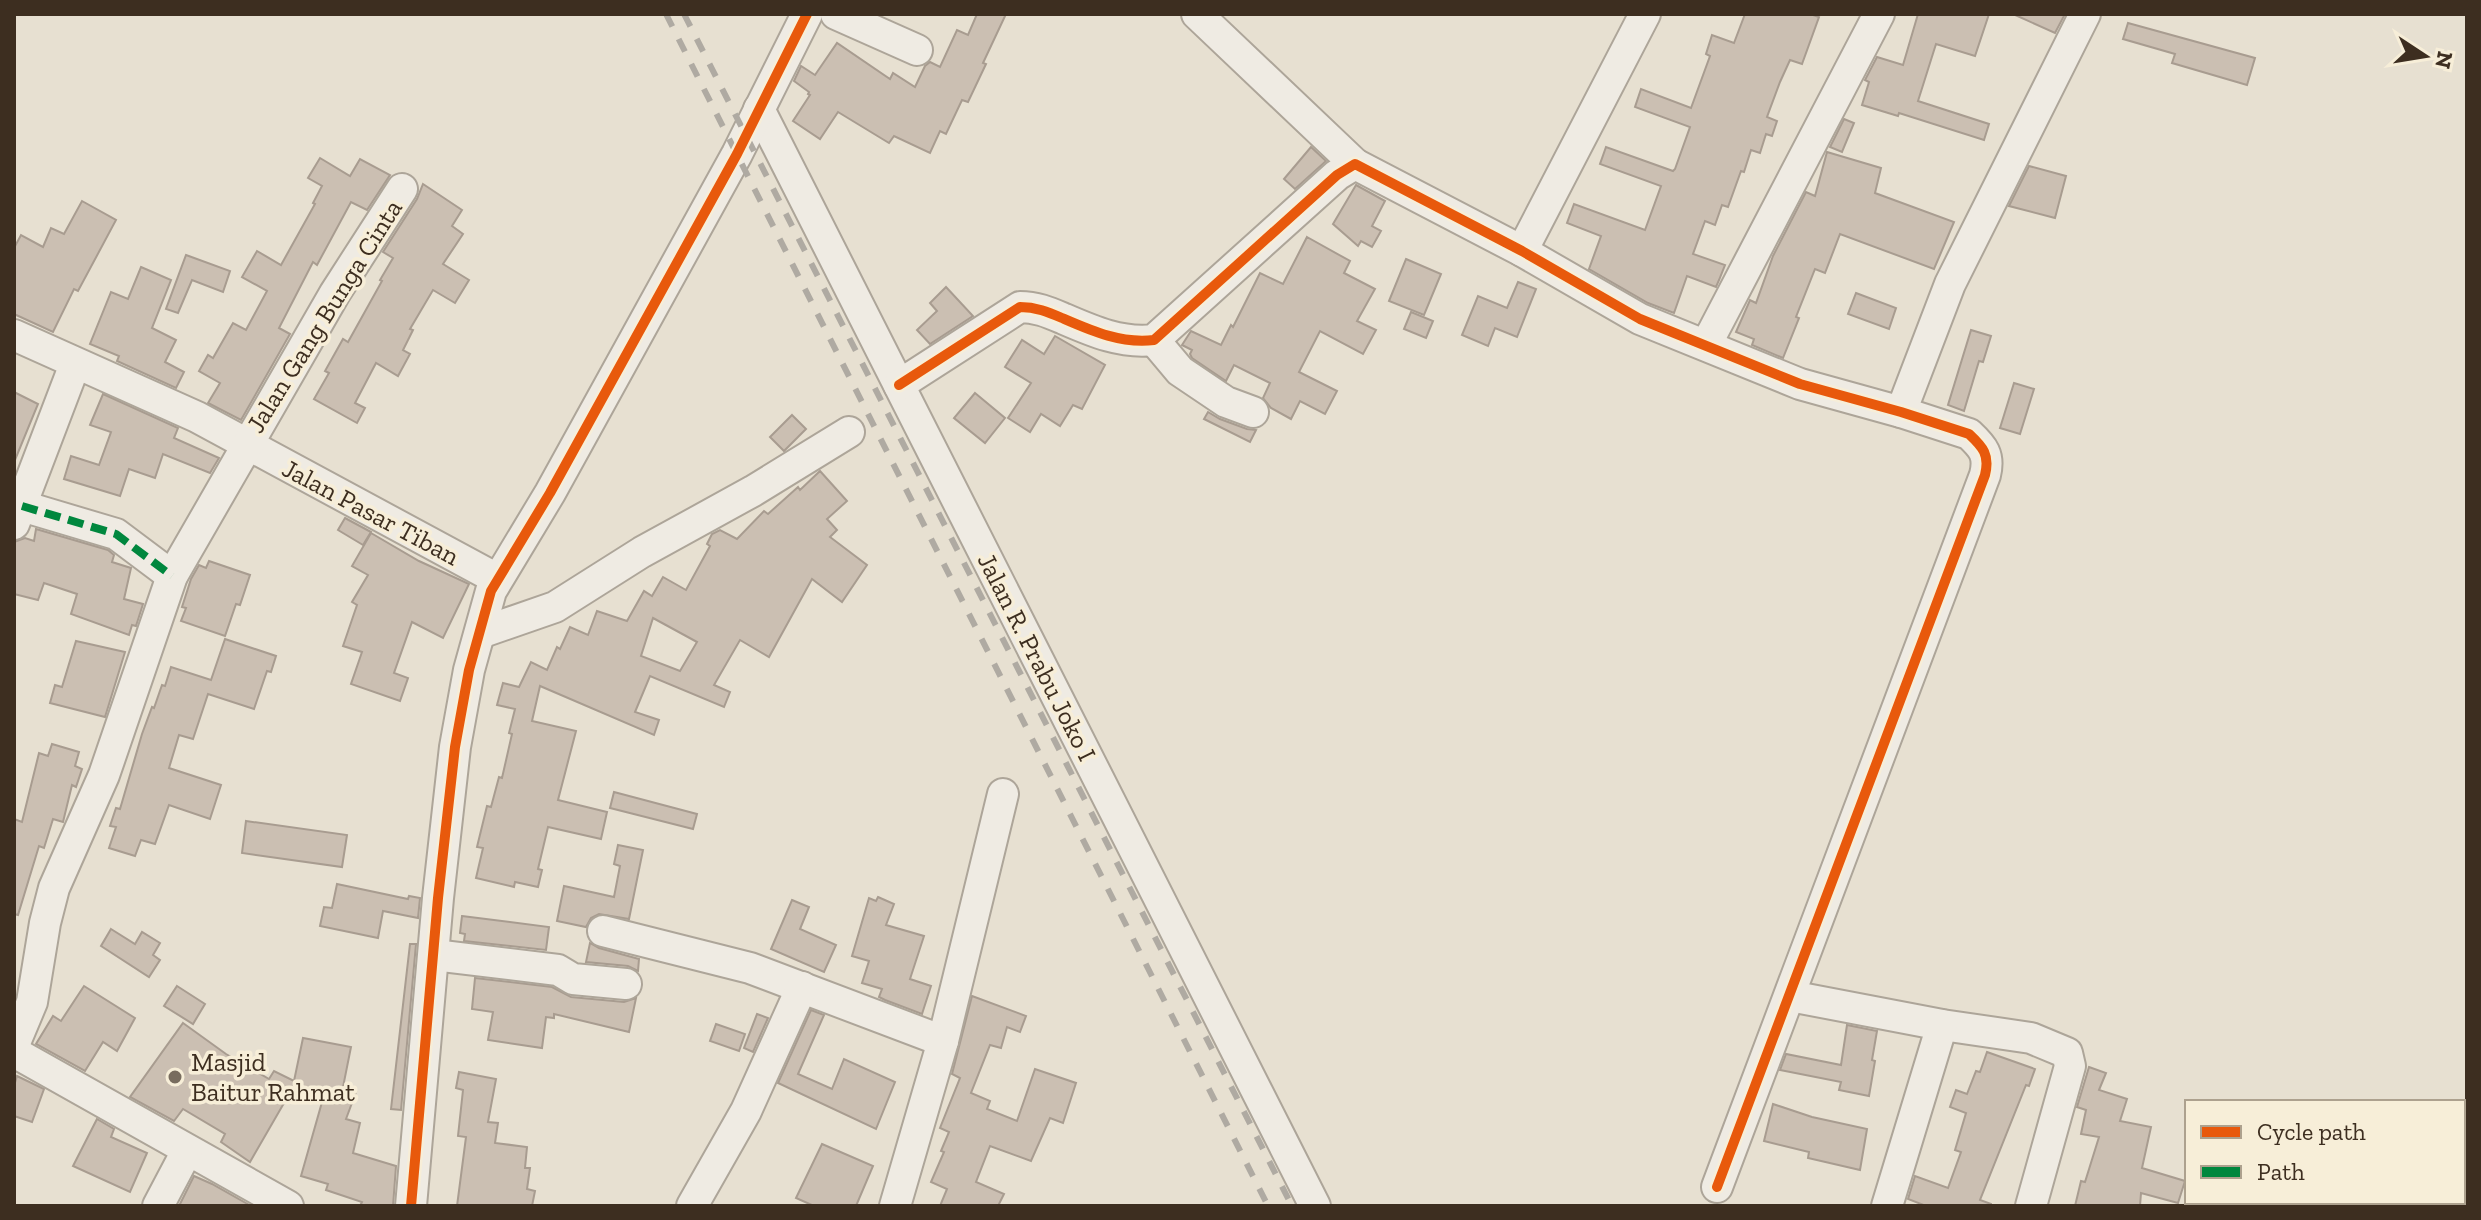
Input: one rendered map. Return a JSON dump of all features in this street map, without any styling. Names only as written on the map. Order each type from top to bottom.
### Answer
[{"type":"street","points":[[411,1206],[455,747],[469,670],[488,605],[759,109],[807,14]]},
{"type":"street","points":[[836,14],[917,50]]},
{"type":"street","points":[[1197,14],[1355,164],[1522,251],[1640,319],[1800,384],[1969,434],[1985,450],[1987,466],[1717,1187]]},
{"type":"street","points":[[1522,251],[1645,14]]},
{"type":"street","points":[[1706,345],[1879,14]]},
{"type":"street","points":[[1901,412],[1950,284],[2085,14]]},
{"type":"street","name":"Jalan R. Prabu Joko I","points":[[759,109],[1315,1206]]},
{"type":"street","points":[[899,385],[1020,307],[1040,309],[1101,334],[1137,342],[1154,340],[1337,175],[1355,164]]},
{"type":"street","name":"Jalan Gang Bunga Cinta","points":[[14,1045],[32,1002],[54,888],[104,775],[172,576],[335,293],[402,189]]},
{"type":"street","name":"Jalan Pasar Tiban","points":[[14,335],[197,417],[246,444],[488,605]]},
{"type":"street","points":[[1154,340],[1180,371],[1226,402],[1253,412]]},
{"type":"street","points":[[75,364],[18,515],[116,534],[172,576]]},
{"type":"street","points":[[488,605],[555,607],[642,552],[753,491],[849,432]]},
{"type":"street","points":[[895,1206],[943,1041],[1003,794]]},
{"type":"street","points":[[603,931],[719,958],[943,1041]]},
{"type":"street","points":[[434,955],[558,970],[573,979],[626,984]]},
{"type":"street","points":[[692,1206],[746,1111],[802,987]]},
{"type":"street","points":[[1790,996],[1942,1025],[2031,1038],[2067,1053],[2070,1066],[2031,1206]]},
{"type":"street","points":[[1887,1206],[1942,1025]]},
{"type":"street","points":[[14,1052],[288,1206]]},
{"type":"street","points":[[158,1206],[187,1151]]},
{"type":"building","points":[[977,14],[1006,14],[968,102],[962,100],[946,134],[940,131],[930,153],[894,136],[889,143],[838,112],[820,139],[793,121],[810,95],[794,81],[801,66],[815,75],[837,43],[890,79],[893,73],[915,87],[930,62],[940,67],[957,30],[968,35]]},
{"type":"building","points":[[1745,14],[1810,14],[1819,17],[1802,64],[1790,60],[1780,82],[1767,117],[1777,121],[1772,136],[1766,134],[1760,153],[1751,150],[1728,207],[1722,205],[1715,225],[1705,221],[1693,254],[1725,265],[1716,287],[1687,276],[1674,313],[1648,303],[1589,269],[1601,236],[1567,223],[1574,204],[1645,230],[1661,186],[1600,164],[1606,147],[1673,171],[1690,127],[1635,107],[1641,89],[1691,108],[1710,56],[1706,54],[1712,35],[1734,43]]},
{"type":"building","points":[[1918,14],[1989,14],[1975,56],[1936,44],[1918,101],[1989,124],[1984,140],[1899,113],[1898,116],[1862,105],[1869,82],[1865,80],[1877,57],[1903,65]]},
{"type":"building","points":[[2013,14],[2065,14],[2055,33]]},
{"type":"building","points":[[2128,23],[2255,58],[2247,85],[2172,63],[2175,54],[2123,39]]},
{"type":"building","points":[[1844,119],[1854,123],[1842,152],[1830,147]]},
{"type":"building","points":[[1311,147],[1326,161],[1295,189],[1284,179]]},
{"type":"building","points":[[1827,152],[1881,168],[1875,193],[1954,222],[1934,269],[1840,234],[1825,273],[1815,269],[1783,358],[1752,345],[1754,339],[1736,332],[1750,300],[1756,303],[1773,256],[1806,192],[1815,196]]},
{"type":"building","points":[[320,158],[350,176],[360,159],[390,175],[367,210],[351,202],[317,265],[313,262],[279,328],[290,334],[241,420],[208,403],[220,383],[199,371],[208,355],[213,358],[233,323],[246,330],[267,291],[242,277],[257,251],[281,265],[322,186],[308,178]]},
{"type":"building","points":[[2029,166],[2066,176],[2055,218],[2009,206]]},
{"type":"building","points":[[423,184],[462,210],[452,226],[463,234],[443,264],[469,280],[455,303],[433,290],[410,329],[413,330],[403,350],[410,354],[398,376],[376,363],[355,403],[365,408],[357,423],[314,399],[343,339],[348,342],[382,281],[393,258],[383,252],[417,199]]},
{"type":"building","points":[[1356,185],[1385,201],[1372,226],[1381,231],[1372,247],[1361,241],[1358,246],[1333,224]]},
{"type":"building","points":[[82,201],[116,220],[78,291],[74,289],[53,332],[14,314],[14,248],[21,235],[43,247],[51,228],[64,234]]},
{"type":"building","points":[[1307,237],[1350,261],[1344,273],[1375,289],[1357,321],[1376,330],[1363,354],[1320,331],[1299,372],[1337,391],[1325,414],[1300,401],[1291,419],[1271,408],[1263,398],[1270,383],[1234,365],[1226,381],[1192,358],[1192,350],[1182,345],[1191,331],[1221,345],[1260,273],[1283,284]]},
{"type":"building","points":[[186,255],[230,271],[223,292],[192,280],[178,313],[166,309]]},
{"type":"building","points":[[1406,259],[1441,274],[1424,315],[1389,301]]},
{"type":"building","points":[[141,267],[171,280],[152,328],[176,340],[165,362],[184,372],[176,388],[117,361],[119,356],[90,344],[111,292],[128,299]]},
{"type":"building","points":[[1518,282],[1536,289],[1517,337],[1495,328],[1488,346],[1462,335],[1478,296],[1507,308]]},
{"type":"building","points":[[946,287],[973,316],[930,344],[917,330],[937,311],[930,303]]},
{"type":"building","points":[[1856,293],[1896,308],[1889,329],[1848,314]]},
{"type":"building","points":[[1411,312],[1433,321],[1426,338],[1404,329]]},
{"type":"building","points":[[1971,330],[1991,336],[1983,362],[1979,361],[1964,411],[1948,405]]},
{"type":"building","points":[[1055,336],[1105,365],[1082,409],[1073,405],[1060,426],[1041,414],[1030,432],[1008,418],[1031,383],[1005,367],[1022,340],[1044,354]]},
{"type":"building","points":[[2014,383],[2034,389],[2020,434],[2000,428]]},
{"type":"building","points":[[14,392],[38,404],[15,460],[14,460]]},
{"type":"building","points":[[975,393],[1005,418],[985,443],[954,418]]},
{"type":"building","points":[[103,394],[178,428],[174,438],[219,458],[210,473],[163,454],[155,478],[129,469],[120,496],[64,479],[71,456],[99,465],[111,432],[90,425]]},
{"type":"building","points":[[1208,412],[1256,430],[1250,442],[1204,419]]},
{"type":"building","points":[[792,415],[806,429],[784,451],[770,437]]},
{"type":"building","points":[[820,471],[847,501],[827,519],[837,530],[830,537],[867,565],[842,602],[812,579],[769,657],[740,640],[714,685],[730,692],[724,707],[650,676],[635,712],[659,720],[654,735],[540,686],[532,721],[576,731],[558,800],[607,812],[601,839],[548,827],[538,869],[542,870],[538,887],[515,882],[514,887],[476,878],[483,848],[477,847],[487,806],[491,807],[499,777],[502,778],[512,734],[509,733],[515,709],[497,705],[503,683],[519,687],[531,662],[547,670],[570,627],[588,635],[597,611],[627,621],[644,591],[652,596],[663,577],[686,590],[710,546],[707,544],[712,534],[720,530],[737,539],[764,511],[768,514],[798,487],[800,490]],"holes":[[[653,618],[697,642],[680,671],[641,656]]]},
{"type":"building","points":[[345,518],[371,532],[363,545],[338,530]]},
{"type":"building","points":[[36,529],[108,550],[114,555],[112,562],[131,568],[124,599],[143,604],[136,626],[132,625],[129,635],[71,614],[77,594],[44,583],[38,600],[14,594],[14,542],[25,538],[34,541]]},
{"type":"building","points":[[371,533],[419,561],[469,584],[443,638],[412,622],[394,673],[408,678],[400,701],[351,684],[362,652],[343,646],[357,605],[352,602],[368,575],[352,566]]},
{"type":"building","points":[[209,561],[250,575],[225,636],[181,621],[191,579],[199,565],[206,568]]},
{"type":"building","points":[[225,639],[276,656],[271,672],[267,671],[254,709],[208,694],[193,739],[179,735],[169,768],[221,785],[210,819],[169,805],[155,844],[141,840],[135,856],[109,848],[116,827],[110,826],[116,808],[120,809],[142,734],[171,667],[211,680]]},
{"type":"building","points":[[76,641],[125,652],[105,717],[50,703],[55,685],[62,687]]},
{"type":"building","points":[[52,744],[79,752],[75,766],[82,769],[76,787],[72,785],[63,822],[53,819],[44,848],[39,846],[18,915],[14,914],[14,819],[22,822],[39,753],[48,756]]},
{"type":"building","points":[[614,792],[697,814],[693,829],[610,808]]},
{"type":"building","points":[[246,821],[347,835],[342,867],[242,853]]},
{"type":"building","points":[[618,845],[643,850],[629,919],[599,914],[591,918],[586,927],[557,921],[564,886],[614,897],[620,866],[614,864]]},
{"type":"building","points":[[337,884],[408,899],[409,896],[420,898],[418,918],[383,911],[378,938],[320,926],[324,907],[332,908]]},
{"type":"building","points":[[878,897],[894,904],[886,925],[924,936],[910,979],[931,986],[922,1014],[879,997],[882,989],[862,983],[869,961],[852,956],[869,898],[876,901]]},
{"type":"building","points":[[792,900],[809,907],[800,929],[836,945],[824,972],[771,949]]},
{"type":"building","points":[[462,916],[549,927],[546,950],[464,941],[465,934],[460,933]]},
{"type":"building","points":[[111,929],[135,944],[142,932],[160,943],[153,955],[160,960],[149,977],[101,946]]},
{"type":"building","points":[[590,943],[639,959],[638,971],[628,966],[586,962]]},
{"type":"building","points":[[410,944],[416,944],[401,1110],[391,1109]]},
{"type":"building","points":[[475,978],[552,987],[571,997],[624,1002],[636,998],[629,1032],[554,1014],[554,1018],[546,1017],[542,1048],[488,1040],[493,1012],[472,1009]]},
{"type":"building","points":[[84,986],[135,1018],[117,1051],[103,1042],[85,1071],[36,1044],[53,1016],[61,1021]]},
{"type":"building","points":[[177,986],[205,1004],[193,1024],[164,1006]]},
{"type":"building","points":[[972,996],[1026,1016],[1020,1032],[1007,1027],[1001,1048],[990,1045],[971,1093],[990,1101],[987,1109],[1017,1121],[1035,1069],[1076,1083],[1063,1123],[1050,1118],[1031,1161],[990,1146],[976,1182],[1004,1194],[998,1206],[940,1206],[947,1189],[931,1182],[949,1132],[940,1128],[960,1078],[952,1074]]},
{"type":"building","points":[[811,1010],[824,1015],[798,1074],[832,1089],[844,1059],[895,1082],[876,1129],[778,1083]]},
{"type":"building","points":[[757,1014],[768,1018],[753,1052],[744,1048]]},
{"type":"building","points":[[183,1023],[226,1054],[269,1079],[274,1071],[294,1081],[303,1038],[351,1047],[343,1087],[356,1092],[346,1119],[360,1123],[353,1153],[396,1166],[393,1206],[360,1206],[362,1202],[326,1190],[328,1184],[301,1176],[324,1095],[295,1084],[250,1162],[221,1142],[225,1134],[183,1109],[174,1121],[130,1097]]},
{"type":"building","points":[[716,1024],[745,1034],[739,1051],[710,1041]]},
{"type":"building","points":[[1847,1025],[1877,1031],[1869,1096],[1839,1090],[1841,1082],[1780,1070],[1786,1054],[1841,1065]]},
{"type":"building","points":[[1987,1052],[2035,1069],[1980,1200],[1991,1206],[1926,1206],[1908,1199],[1915,1176],[1948,1188],[1961,1152],[1955,1150],[1966,1113],[1950,1107],[1956,1090],[1967,1094]]},
{"type":"building","points":[[2089,1067],[2106,1073],[2099,1090],[2127,1099],[2120,1121],[2151,1127],[2142,1168],[2185,1181],[2178,1203],[2141,1193],[2140,1206],[2075,1206],[2081,1181],[2085,1182],[2099,1137],[2081,1134],[2086,1110],[2077,1107]]},
{"type":"building","points":[[459,1072],[496,1079],[488,1122],[498,1123],[495,1143],[527,1147],[525,1168],[530,1168],[527,1189],[535,1191],[532,1206],[457,1206],[466,1137],[458,1136],[463,1090],[456,1088]]},
{"type":"building","points":[[17,1076],[44,1089],[32,1122],[14,1116]]},
{"type":"building","points":[[1773,1104],[1812,1117],[1867,1129],[1860,1170],[1808,1158],[1809,1152],[1764,1141]]},
{"type":"building","points":[[97,1119],[114,1129],[111,1137],[147,1153],[130,1192],[73,1166]]},
{"type":"building","points":[[822,1144],[873,1166],[856,1206],[814,1206],[796,1198]]},
{"type":"building","points":[[194,1176],[212,1184],[251,1206],[179,1206]]},
{"type":"railway","points":[[666,14],[1268,1206]]},
{"type":"railway","points":[[684,14],[1292,1206]]},
{"type":"marked path","points":[[22,506],[116,534],[172,576]]},
{"type":"cycle path","points":[[411,1206],[438,898],[455,747],[469,670],[491,591],[550,493],[737,154],[807,14]]},
{"type":"cycle path","points":[[899,385],[1020,307],[1042,310],[1118,338],[1154,340],[1337,175],[1355,164],[1522,251],[1640,319],[1800,384],[1969,434],[1982,447],[1986,457],[1985,475],[1717,1187]]},
{"type":"place","name":"Masjid Baitur Rahmat","points":[[175,1077]]}]
